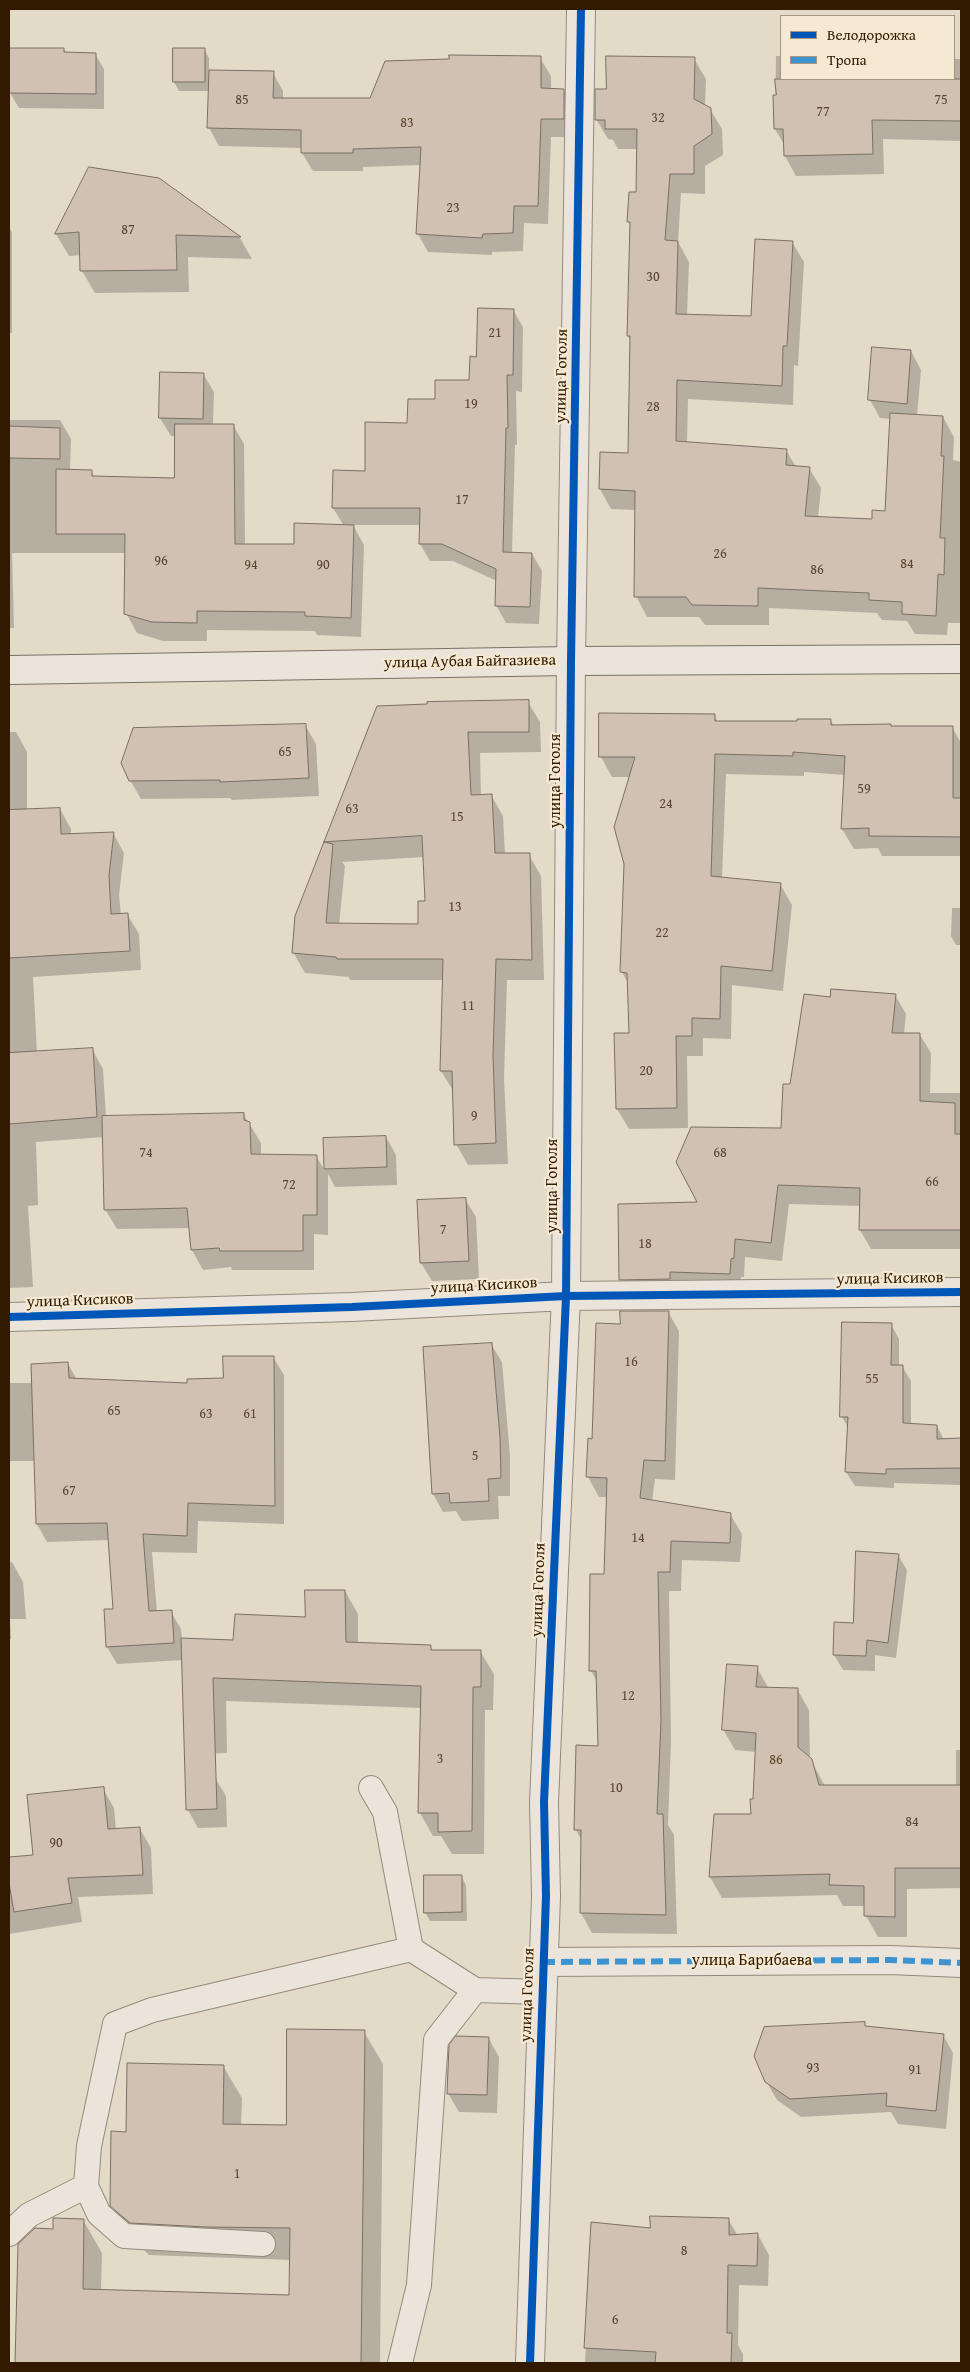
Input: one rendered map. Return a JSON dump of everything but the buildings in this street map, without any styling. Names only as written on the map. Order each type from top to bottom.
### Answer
[{"type":"street","name":"улица Гоголя","points":[[530,2363],[546,1896],[544,1802],[566,1296],[571,661],[581,9]]},
{"type":"street","name":"улица Аубая Байгазиева","points":[[9,670],[571,661],[961,659]]},
{"type":"street","name":"улица Кисиков","points":[[9,1317],[352,1307],[566,1296],[961,1292]]},
{"type":"street","name":"улица Барибаева","points":[[543,1962],[890,1960],[961,1963]]},
{"type":"lane","points":[[371,1788],[385,1812],[411,1950]]},
{"type":"lane","points":[[263,2244],[124,2236],[99,2214],[86,2186],[89,2146],[114,2024],[152,2010],[411,1950],[475,1990],[542,1992]]},
{"type":"lane","points":[[400,2363],[418,2284],[436,2040],[475,1990]]},
{"type":"lane","points":[[9,2234],[29,2215],[86,2186]]},
{"type":"marked path","points":[[543,1962],[890,1960],[961,1963]]},
{"type":"cycle path","points":[[530,2363],[546,1896],[544,1802],[566,1296],[571,661],[581,9]]},
{"type":"cycle path","points":[[9,1317],[352,1307],[566,1296],[961,1292]]}]
